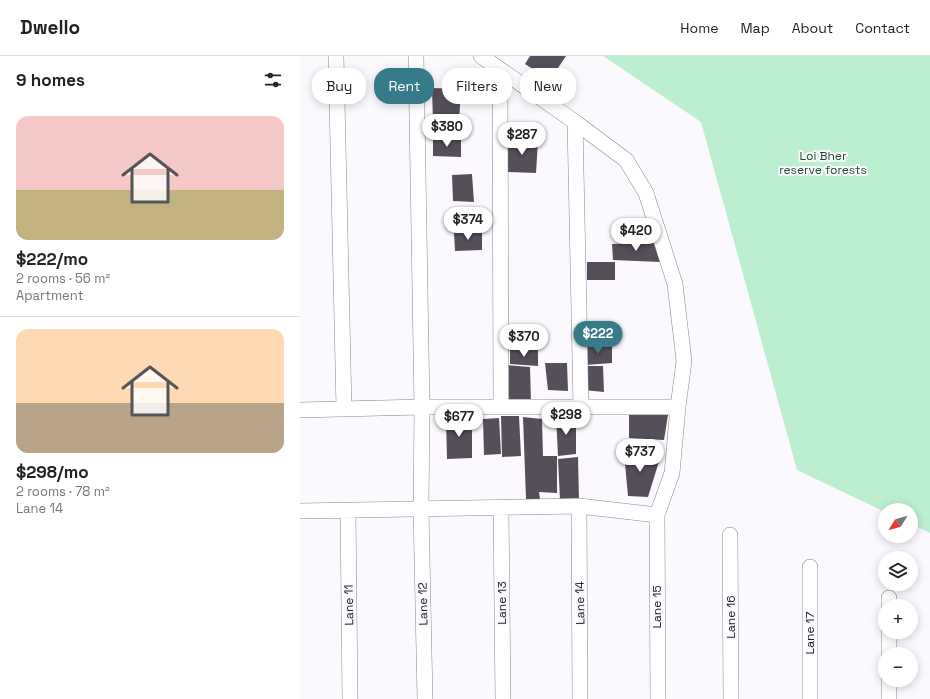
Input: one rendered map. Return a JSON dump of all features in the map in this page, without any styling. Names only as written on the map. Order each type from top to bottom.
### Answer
[{"type":"street","points":[[336,56],[344,409]]},
{"type":"street","name":"Lane 12","points":[[416,56],[422,407],[421,509],[425,699]]},
{"type":"street","name":"Lane 15","points":[[481,56],[497,68]]},
{"type":"street","name":"Lane 15","points":[[512,78],[626,160],[646,193],[675,284],[684,361],[672,473],[657,515],[658,699]]},
{"type":"street","points":[[500,104],[501,407]]},
{"type":"street","points":[[575,122],[581,406]]},
{"type":"street","points":[[300,410],[422,407],[678,407]]},
{"type":"street","points":[[300,511],[579,506],[657,515]]},
{"type":"street","name":"Lane 14","points":[[579,506],[580,699]]},
{"type":"street","name":"Lane 13","points":[[502,508],[503,699]]},
{"type":"street","name":"Lane 11","points":[[348,510],[350,699]]},
{"type":"street","name":"Lane 16","points":[[730,535],[731,699]]},
{"type":"street","name":"Lane 17","points":[[810,567],[810,699]]},
{"type":"street","points":[[889,687],[889,699]]},
{"type":"green space","name":"Loi Bher reserve forests","points":[[603,56],[930,56],[930,533],[918,527],[918,503],[878,503],[878,509],[797,470],[701,122]]},
{"type":"building","points":[[530,56],[566,56],[558,68],[531,68],[525,64]]},
{"type":"building","points":[[434,88],[442,88],[442,104],[460,104],[459,122],[433,122]]},
{"type":"building","points":[[507,138],[538,140],[536,173],[506,172]]},
{"type":"building","points":[[433,139],[461,140],[461,157],[433,156]]},
{"type":"building","points":[[472,174],[474,202],[453,201],[452,175]]},
{"type":"building","points":[[454,232],[482,232],[482,250],[455,251]]},
{"type":"building","points":[[656,243],[660,262],[613,260],[612,244]]},
{"type":"building","points":[[587,262],[615,262],[615,280],[587,280]]},
{"type":"building","points":[[585,346],[612,346],[612,363],[586,365]]},
{"type":"building","points":[[510,350],[538,350],[538,366],[510,364]]},
{"type":"building","points":[[545,363],[567,363],[568,391],[548,390]]},
{"type":"building","points":[[506,365],[530,367],[531,401],[506,400]]},
{"type":"building","points":[[583,366],[603,366],[604,392],[583,390]]},
{"type":"building","points":[[629,415],[668,415],[664,440],[629,438]]},
{"type":"building","points":[[501,416],[519,416],[521,456],[502,457]]},
{"type":"building","points":[[556,416],[576,418],[576,454],[558,456]]},
{"type":"building","points":[[523,417],[542,419],[543,456],[557,456],[557,493],[539,492],[540,499],[526,499]]},
{"type":"building","points":[[446,418],[472,418],[472,458],[447,459]]},
{"type":"building","points":[[499,418],[501,454],[484,455],[483,419]]},
{"type":"building","points":[[624,453],[661,455],[648,497],[628,496]]},
{"type":"building","points":[[578,457],[579,500],[560,500],[558,459]]}]
